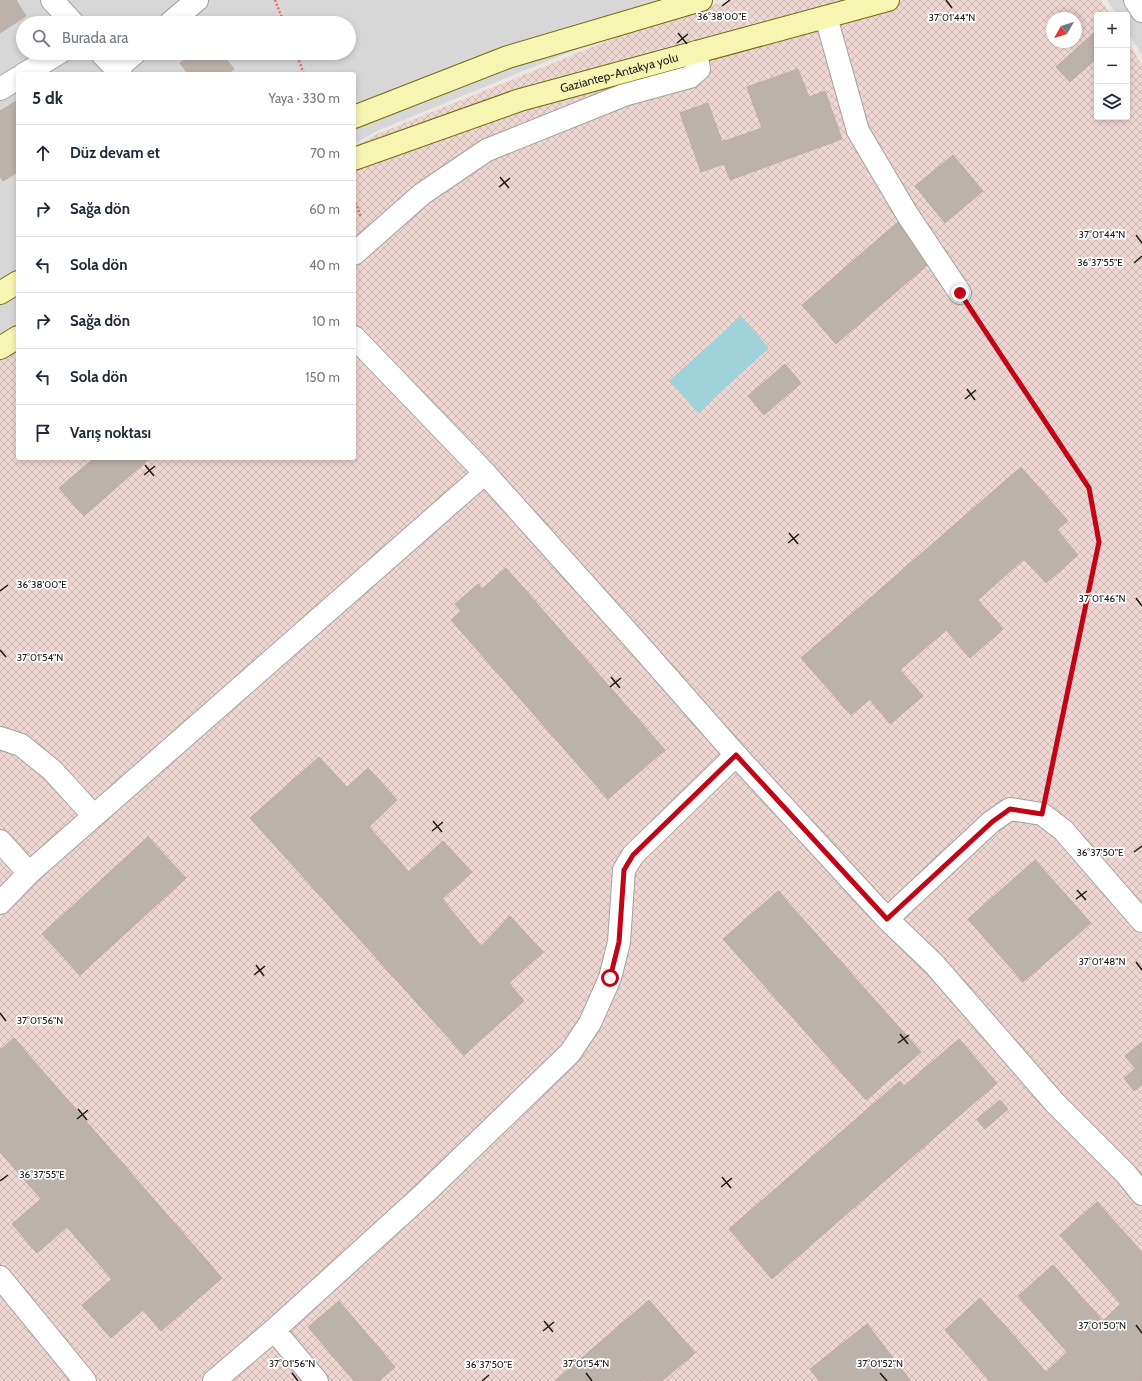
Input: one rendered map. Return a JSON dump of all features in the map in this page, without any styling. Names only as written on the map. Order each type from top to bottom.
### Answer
[{"type":"main road","points":[[356,116],[508,57],[701,0]]},
{"type":"main road","name":"Gaziantep-Antakya yolu","points":[[356,158],[520,100],[888,0]]},
{"type":"main road","points":[[0,293],[16,283]]},
{"type":"main road","points":[[0,348],[16,338]]},
{"type":"street","points":[[52,0],[67,16]]},
{"type":"street","points":[[178,16],[197,0]]},
{"type":"street","points":[[1135,0],[1142,11]]},
{"type":"street","points":[[826,17],[858,131],[907,214],[960,293]]},
{"type":"street","points":[[356,252],[422,194],[487,150],[624,95],[690,77],[699,68],[696,52]]},
{"type":"street","points":[[27,72],[47,60]]},
{"type":"street","points":[[108,60],[118,71],[128,60]]},
{"type":"street","points":[[0,89],[16,79]]},
{"type":"street","points":[[356,339],[484,473],[736,755],[887,919],[934,964],[1055,1103],[1126,1174],[1142,1194]]},
{"type":"street","points":[[0,903],[29,873],[484,473]]},
{"type":"street","points":[[0,738],[22,745],[52,770],[94,816]]},
{"type":"street","points":[[214,1381],[274,1330],[426,1192],[570,1053],[590,1023],[610,978],[619,942],[624,870],[633,855],[736,755]]},
{"type":"street","points":[[887,919],[992,822],[1010,809],[1042,814],[1063,830],[1142,921]]},
{"type":"street","points":[[0,841],[29,873]]},
{"type":"street","points":[[0,1277],[85,1381]]},
{"type":"street","points":[[274,1330],[317,1381]]},
{"type":"path","points":[[274,0],[281,16]]},
{"type":"path","points":[[299,60],[303,72]]},
{"type":"path","points":[[960,293],[1089,488],[1099,542],[1042,814]]},
{"type":"shaded area","points":[[0,0],[711,0],[672,10],[377,131],[356,143],[356,72],[16,72],[16,338],[0,348]]},
{"type":"shaded area","points":[[731,0],[1101,0],[1109,12],[1094,12],[1094,120],[1130,120],[1130,46],[1142,65],[1142,1381],[0,1381],[0,349],[16,340],[16,460],[356,460],[356,146],[375,135],[659,20]]},
{"type":"shaded area","points":[[1107,0],[1142,0],[1142,55],[1130,36],[1130,12],[1115,12]]},
{"type":"water","points":[[741,316],[769,348],[698,413],[669,381]]},
{"type":"building","points":[[0,0],[16,0],[26,16],[16,16],[16,23],[0,33]]},
{"type":"building","points":[[1094,33],[1094,61],[1070,82],[1056,67],[1077,48],[1082,48],[1082,44]]},
{"type":"building","points":[[184,60],[227,60],[234,69],[230,72],[187,72],[180,63]]},
{"type":"building","points":[[798,69],[809,97],[825,91],[842,139],[730,180],[724,164],[701,172],[680,113],[708,103],[722,142],[762,128],[747,87]]},
{"type":"building","points":[[16,101],[16,173],[3,181],[0,176],[0,111]]},
{"type":"building","points":[[953,155],[983,191],[945,223],[915,186]]},
{"type":"building","points":[[899,221],[933,260],[836,344],[802,305]]},
{"type":"building","points":[[785,364],[801,383],[764,415],[748,396]]},
{"type":"building","points":[[92,460],[148,460],[84,516],[59,488]]},
{"type":"building","points":[[1021,467],[1068,521],[1057,530],[1078,555],[1046,583],[1024,559],[978,600],[1003,629],[970,658],[946,630],[900,670],[923,696],[890,724],[870,699],[851,715],[801,658]]},
{"type":"building","points":[[506,568],[665,750],[608,799],[451,620],[461,611],[455,604],[478,584],[482,589]]},
{"type":"building","points":[[319,757],[347,787],[368,768],[397,800],[369,827],[409,872],[443,841],[472,872],[442,899],[481,946],[510,916],[543,952],[509,983],[524,1001],[464,1055],[250,818]]},
{"type":"building","points":[[148,837],[186,878],[80,975],[42,934]]},
{"type":"building","points":[[1035,860],[1091,923],[1023,982],[968,919]]},
{"type":"building","points":[[778,891],[921,1052],[866,1100],[723,939]]},
{"type":"building","points":[[14,1038],[222,1278],[161,1331],[143,1310],[111,1338],[82,1305],[112,1279],[67,1227],[37,1253],[12,1224],[41,1199],[0,1152],[0,1050]]},
{"type":"building","points":[[959,1039],[997,1083],[772,1279],[729,1229],[900,1081],[904,1086]]},
{"type":"building","points":[[1142,1042],[1142,1063],[1135,1068],[1125,1056]]},
{"type":"building","points":[[1142,1063],[1142,1085],[1134,1091],[1124,1078]]},
{"type":"building","points":[[1000,1100],[1008,1109],[985,1129],[977,1119]]},
{"type":"building","points":[[1097,1202],[1142,1252],[1142,1381],[990,1381],[945,1330],[980,1298],[1046,1372],[1067,1352],[1018,1296],[1053,1265],[1103,1321],[1121,1304],[1060,1235]]},
{"type":"building","points":[[649,1300],[695,1353],[662,1381],[646,1381],[644,1379],[642,1381],[555,1381]]},
{"type":"building","points":[[339,1301],[395,1367],[379,1381],[354,1381],[308,1327]]},
{"type":"building","points":[[867,1324],[911,1381],[819,1381],[810,1369]]},
{"type":"route","points":[[610,978],[619,942],[624,870],[633,855],[736,755],[887,919],[992,822],[1010,809],[1042,814],[1099,542],[1089,488],[960,293]]}]
